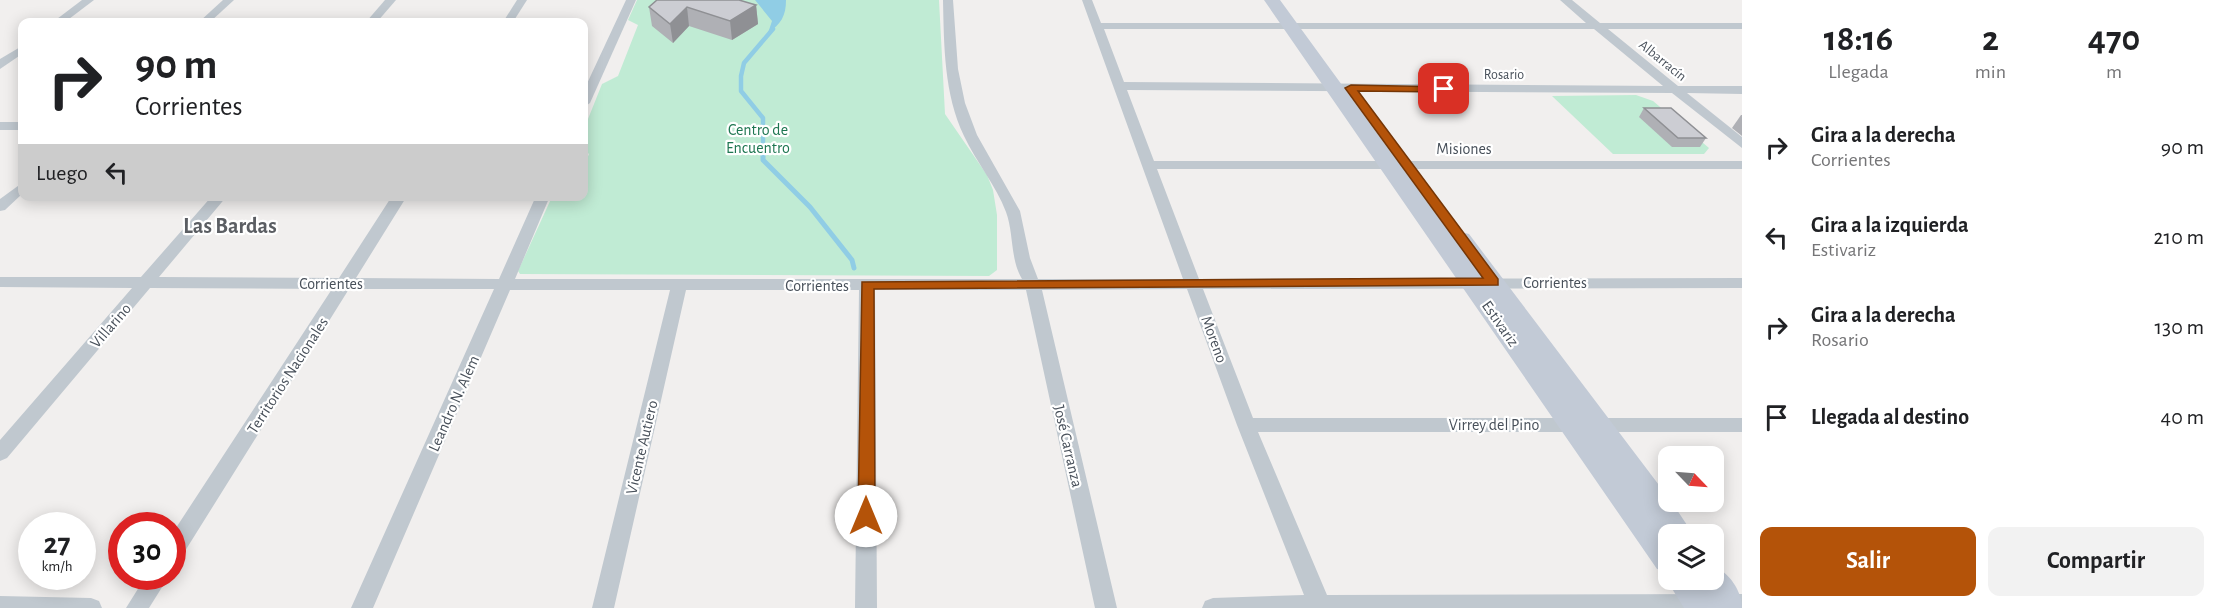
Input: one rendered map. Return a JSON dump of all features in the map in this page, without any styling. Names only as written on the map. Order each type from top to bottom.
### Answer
[{"type":"main road","name":"Estivariz","points":[[1272,0],[1298,27],[1482,282],[1572,423],[1658,545]]},
{"type":"main road","name":"Estivariz","points":[[1286,0],[1298,27]]},
{"type":"main road","name":"Estivariz","points":[[1482,282],[1597,424],[1671,524]]},
{"type":"street","points":[[64,18],[89,0]]},
{"type":"street","points":[[209,18],[229,0]]},
{"type":"street","points":[[375,18],[391,0]]},
{"type":"street","points":[[511,18],[522,0]]},
{"type":"street","points":[[588,94],[631,0]]},
{"type":"street","name":"José Carranza","points":[[948,0],[955,86],[962,115],[970,134],[1014,213],[1024,273],[1033,284],[1106,608]]},
{"type":"street","name":"Moreno","points":[[1087,0],[1246,425],[1321,606]]},
{"type":"street","name":"Albarracín","points":[[1565,0],[1742,144]]},
{"type":"street","points":[[1096,26],[1742,26]]},
{"type":"street","points":[[0,65],[18,52]]},
{"type":"street","name":"Rosario","points":[[1121,86],[1742,90]]},
{"type":"street","points":[[0,126],[18,126]]},
{"type":"street","name":"Misiones","points":[[1150,165],[1742,165]]},
{"type":"street","points":[[0,207],[18,191]]},
{"type":"street","name":"Villarino","points":[[0,453],[216,201]]},
{"type":"street","name":"Territorios Nacionales","points":[[186,531],[347,283],[397,201]]},
{"type":"street","name":"Leandro N. Alem","points":[[362,608],[507,284],[541,201]]},
{"type":"street","name":"Corrientes","points":[[0,282],[680,285],[1194,282],[1742,283]]},
{"type":"street","name":"Vicente Autiero","points":[[603,608],[680,285]]},
{"type":"street","points":[[866,608],[867,285]]},
{"type":"street","name":"Virrey del Pino","points":[[1246,425],[1572,423],[1742,425]]},
{"type":"street","points":[[137,608],[149,590]]},
{"type":"street","points":[[1213,608],[1714,598]]},
{"type":"street","points":[[0,606],[91,608]]},
{"type":"green space","name":"Centro de Encuentro","points":[[637,0],[939,0],[945,114],[987,175],[993,190],[997,215],[997,270],[989,276],[520,274],[518,271],[550,201],[588,201],[588,119],[602,84],[618,76],[638,25],[628,20]]},
{"type":"green space","points":[[1636,95],[1653,101],[1709,148],[1704,154],[1613,154],[1552,96]]},
{"type":"water","points":[[755,0],[786,0],[782,19],[768,33],[772,21]]},
{"type":"building","points":[[657,0],[739,0],[756,5],[730,21],[687,7],[670,24],[649,7]]},
{"type":"building","points":[[1644,108],[1671,108],[1706,138],[1678,138]]},
{"type":"waterway","points":[[773,29],[744,63],[741,76],[741,91],[763,118],[763,160],[810,207],[852,260],[854,268]]},
{"type":"district","name":"Las Bardas","points":[[230,225]]},
{"type":"route","points":[[866,516],[867,285],[1493,282],[1351,88],[1444,89]]}]
